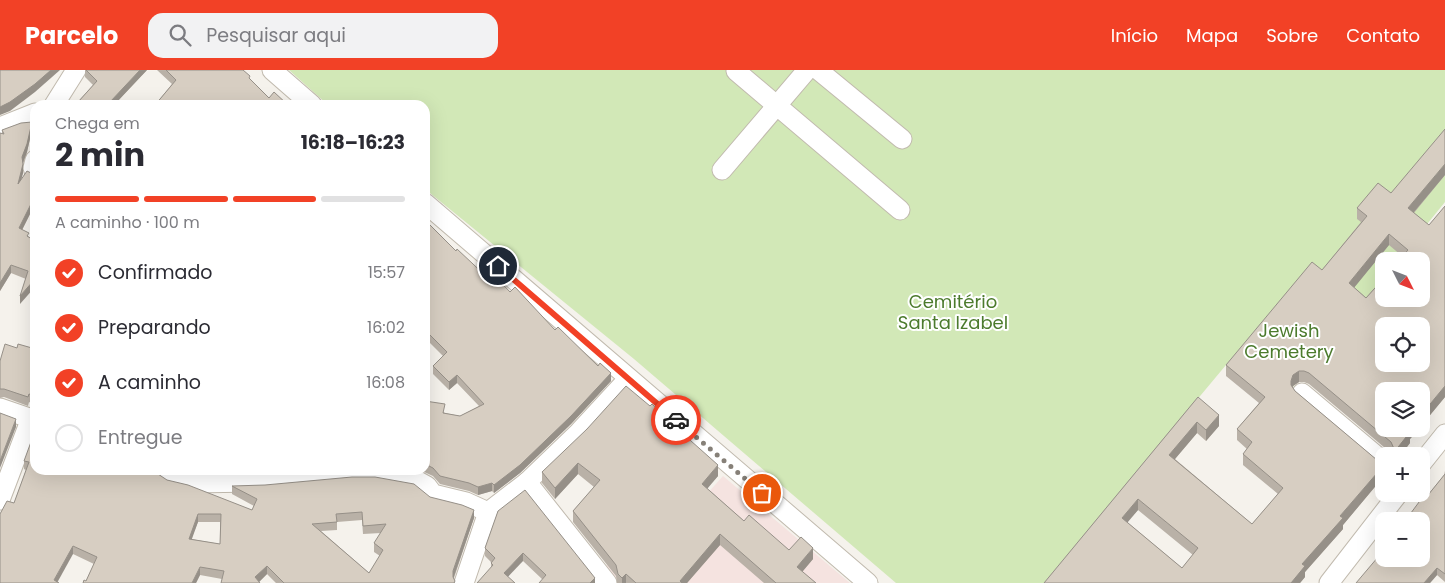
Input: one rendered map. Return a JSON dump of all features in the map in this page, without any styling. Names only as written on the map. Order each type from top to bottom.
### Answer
[{"type":"street","points":[[57,100],[76,70]]},
{"type":"street","points":[[722,170],[808,70]]},
{"type":"street","points":[[818,70],[902,139]]},
{"type":"street","points":[[736,71],[900,210]]},
{"type":"street","points":[[281,73],[307,100]]},
{"type":"street","points":[[0,128],[30,115]]},
{"type":"street","points":[[430,207],[867,583]]},
{"type":"street","points":[[464,583],[488,512],[527,482],[579,432],[628,379]]},
{"type":"street","points":[[1302,393],[1375,454]]},
{"type":"street","points":[[0,408],[30,418]]},
{"type":"street","points":[[0,500],[30,426]]},
{"type":"street","points":[[1430,453],[1445,434]]},
{"type":"street","points":[[167,475],[192,483],[264,482],[340,475]]},
{"type":"street","points":[[383,475],[418,480],[427,486],[433,494],[466,502],[488,512]]},
{"type":"street","points":[[527,482],[608,583]]},
{"type":"street","points":[[1329,583],[1392,502]]},
{"type":"shaded area","points":[[723,476],[850,583],[612,583],[602,571],[641,524],[664,542]]},
{"type":"green space","name":"Cemitério Santa Izabel","points":[[289,70],[1445,70],[1445,202],[1404,252],[1375,252],[1375,288],[1283,399],[1231,359],[1044,583],[896,583],[634,359],[430,193],[430,100],[322,100]]},
{"type":"building","points":[[0,70],[51,70],[35,84],[0,107]]},
{"type":"building","points":[[86,70],[140,70],[112,100],[80,100],[97,81]]},
{"type":"building","points":[[166,70],[243,70],[269,98],[274,92],[283,100],[159,100],[176,80]]},
{"type":"building","points":[[30,122],[30,131],[22,157],[23,164],[18,184],[27,171],[30,172],[30,206],[19,228],[29,233],[27,236],[30,238],[30,285],[20,296],[28,271],[11,265],[0,283],[0,133],[4,134],[2,130],[21,123]]},
{"type":"building","points":[[1445,129],[1445,164],[1408,208],[1429,225],[1445,206],[1445,386],[1430,404],[1430,382],[1375,382],[1375,429],[1309,373],[1299,371],[1293,375],[1291,385],[1295,391],[1375,458],[1375,475],[1340,516],[1343,518],[1302,564],[1305,566],[1291,583],[1044,583],[1198,397],[1219,415],[1206,430],[1197,422],[1169,455],[1252,524],[1283,488],[1243,454],[1252,442],[1237,429],[1265,397],[1226,365],[1312,262],[1322,270],[1367,216],[1357,208],[1378,183],[1391,193]],"holes":[[[1138,499],[1198,548],[1182,568],[1122,518]]]},
{"type":"building","points":[[430,225],[456,251],[457,249],[489,279],[494,275],[510,292],[515,287],[555,330],[558,327],[598,366],[600,363],[611,373],[571,416],[520,465],[494,485],[492,483],[478,487],[440,476],[430,466],[430,402],[445,404],[443,413],[460,416],[484,404],[457,375],[449,382],[433,366],[447,352],[430,335]]},
{"type":"building","points":[[5,344],[17,348],[18,344],[30,347],[30,394],[28,397],[0,389],[0,361]]},
{"type":"building","points":[[626,386],[650,406],[652,404],[718,465],[702,484],[744,521],[749,515],[789,550],[801,537],[813,548],[797,567],[816,583],[776,583],[720,534],[680,581],[682,583],[636,583],[626,574],[622,578],[618,574],[616,565],[573,511],[600,480],[578,463],[555,488],[542,472],[587,429]]},
{"type":"building","points":[[0,413],[16,419],[0,461]]},
{"type":"building","points":[[1385,437],[1406,437],[1398,447],[1393,447]]},
{"type":"building","points":[[30,445],[30,475],[160,475],[167,480],[188,485],[252,510],[257,499],[232,486],[375,477],[414,484],[430,497],[474,510],[453,571],[454,583],[284,583],[267,566],[255,577],[260,583],[221,583],[224,571],[200,567],[192,583],[83,583],[84,580],[86,581],[97,557],[73,546],[54,580],[59,583],[0,583],[0,514],[7,501],[14,503],[29,462],[24,461]],"holes":[[[362,512],[363,526],[386,524],[374,543],[383,550],[369,573],[312,524],[337,522],[336,514]],[[198,514],[221,514],[220,544],[189,539]]]},
{"type":"building","points":[[1445,474],[1445,574],[1437,568],[1424,583],[1356,583],[1375,561],[1375,567],[1430,567],[1430,512],[1412,512],[1419,502],[1430,502],[1430,493]]},
{"type":"building","points":[[525,490],[595,578],[590,583],[539,583],[546,575],[523,553],[504,573],[515,583],[477,583],[493,565],[491,563],[495,558],[485,548],[498,511]]},
{"type":"way so far","points":[[676,420],[762,493]]},
{"type":"route","points":[[498,266],[676,420]]},
{"type":"park label","name":"Jewish Cemetery","points":[[1289,341]]}]
